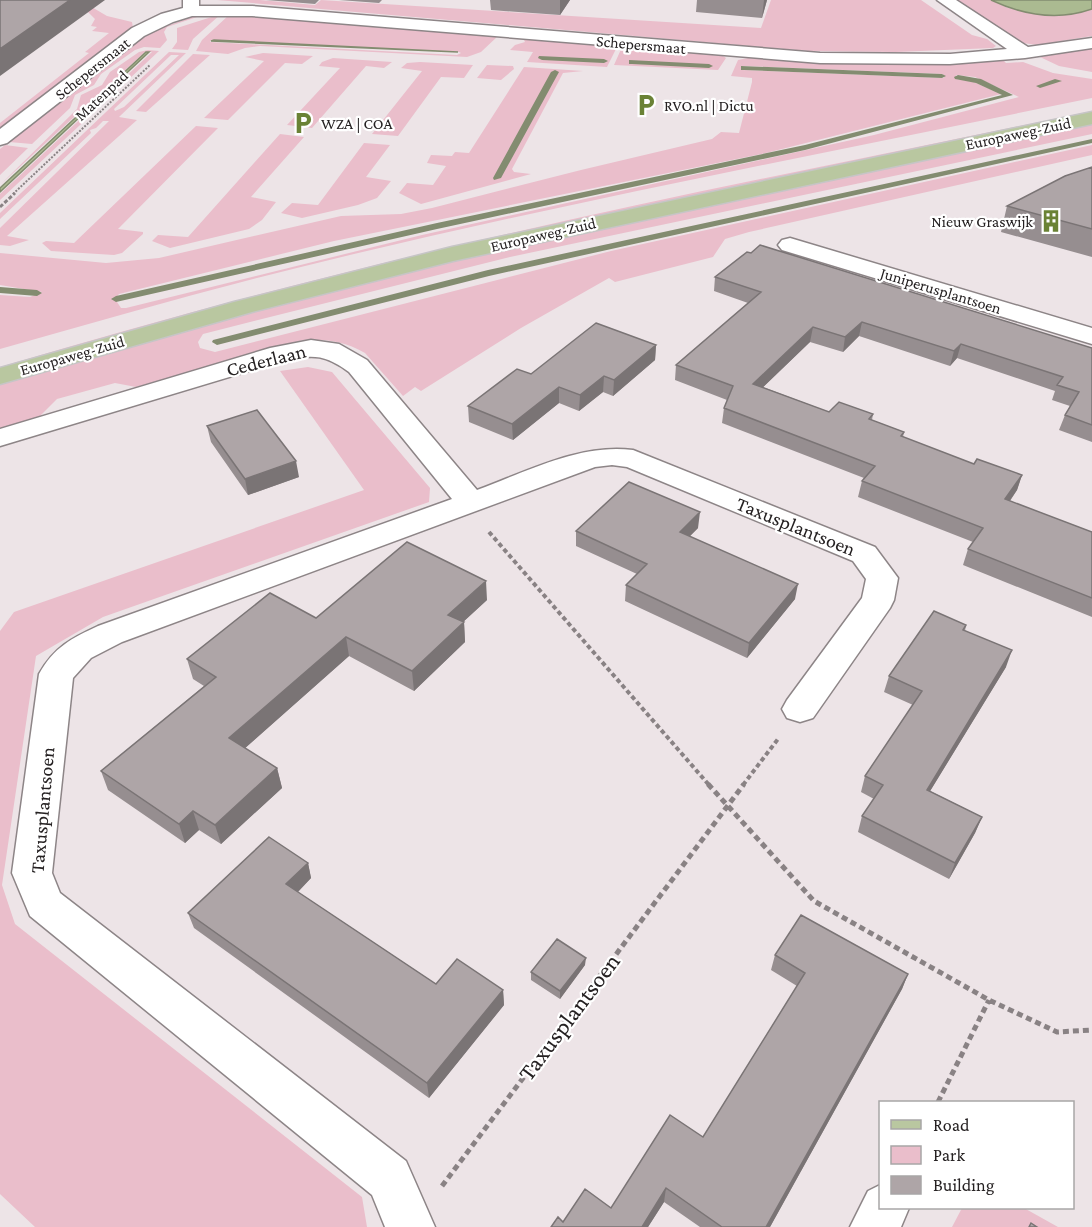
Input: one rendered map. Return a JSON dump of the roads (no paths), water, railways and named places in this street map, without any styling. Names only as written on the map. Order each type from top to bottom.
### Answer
[{"type":"main road","name":"Europaweg-Zuid","points":[[0,357],[292,276],[468,234],[1092,104]]},
{"type":"main road","name":"Europaweg-Zuid","points":[[0,376],[243,307],[420,262],[582,225],[1092,118]]},
{"type":"street","points":[[945,0],[1024,53]]},
{"type":"street","name":"Schepersmaat","points":[[0,139],[138,32],[191,6],[820,58],[922,59],[1024,53],[1092,43]]},
{"type":"street","name":"Juniperusplantsoen","points":[[790,245],[1092,336]]},
{"type":"street","name":"Cederlaan","points":[[0,438],[279,354],[324,347],[346,356],[358,366],[472,502]]},
{"type":"street","name":"Taxusplantsoen","points":[[410,1227],[389,1178],[44,904],[32,873],[56,674],[79,649],[110,634],[590,459],[612,456],[633,459],[864,555],[882,578],[878,600],[800,710]]},
{"type":"street","points":[[875,1227],[884,1209]]},
{"type":"waterway","points":[[542,58],[604,61]]},
{"type":"waterway","points":[[632,62],[709,66]]},
{"type":"waterway","points":[[744,68],[942,76]]},
{"type":"waterway","points":[[497,178],[555,72]]},
{"type":"waterway","points":[[116,299],[437,226],[805,147],[1009,95],[978,81],[958,77]]},
{"type":"waterway","points":[[1040,86],[1058,81]]},
{"type":"waterway","points":[[217,342],[488,273],[1092,141]]},
{"type":"waterway","points":[[0,290],[37,293]]},
{"type":"place","name":"RVO.nl | Dictu","points":[[646,105]]},
{"type":"place","name":"WZA | COA","points":[[303,123]]},
{"type":"place","name":"Nieuw Graswijk","points":[[1051,221]]}]
